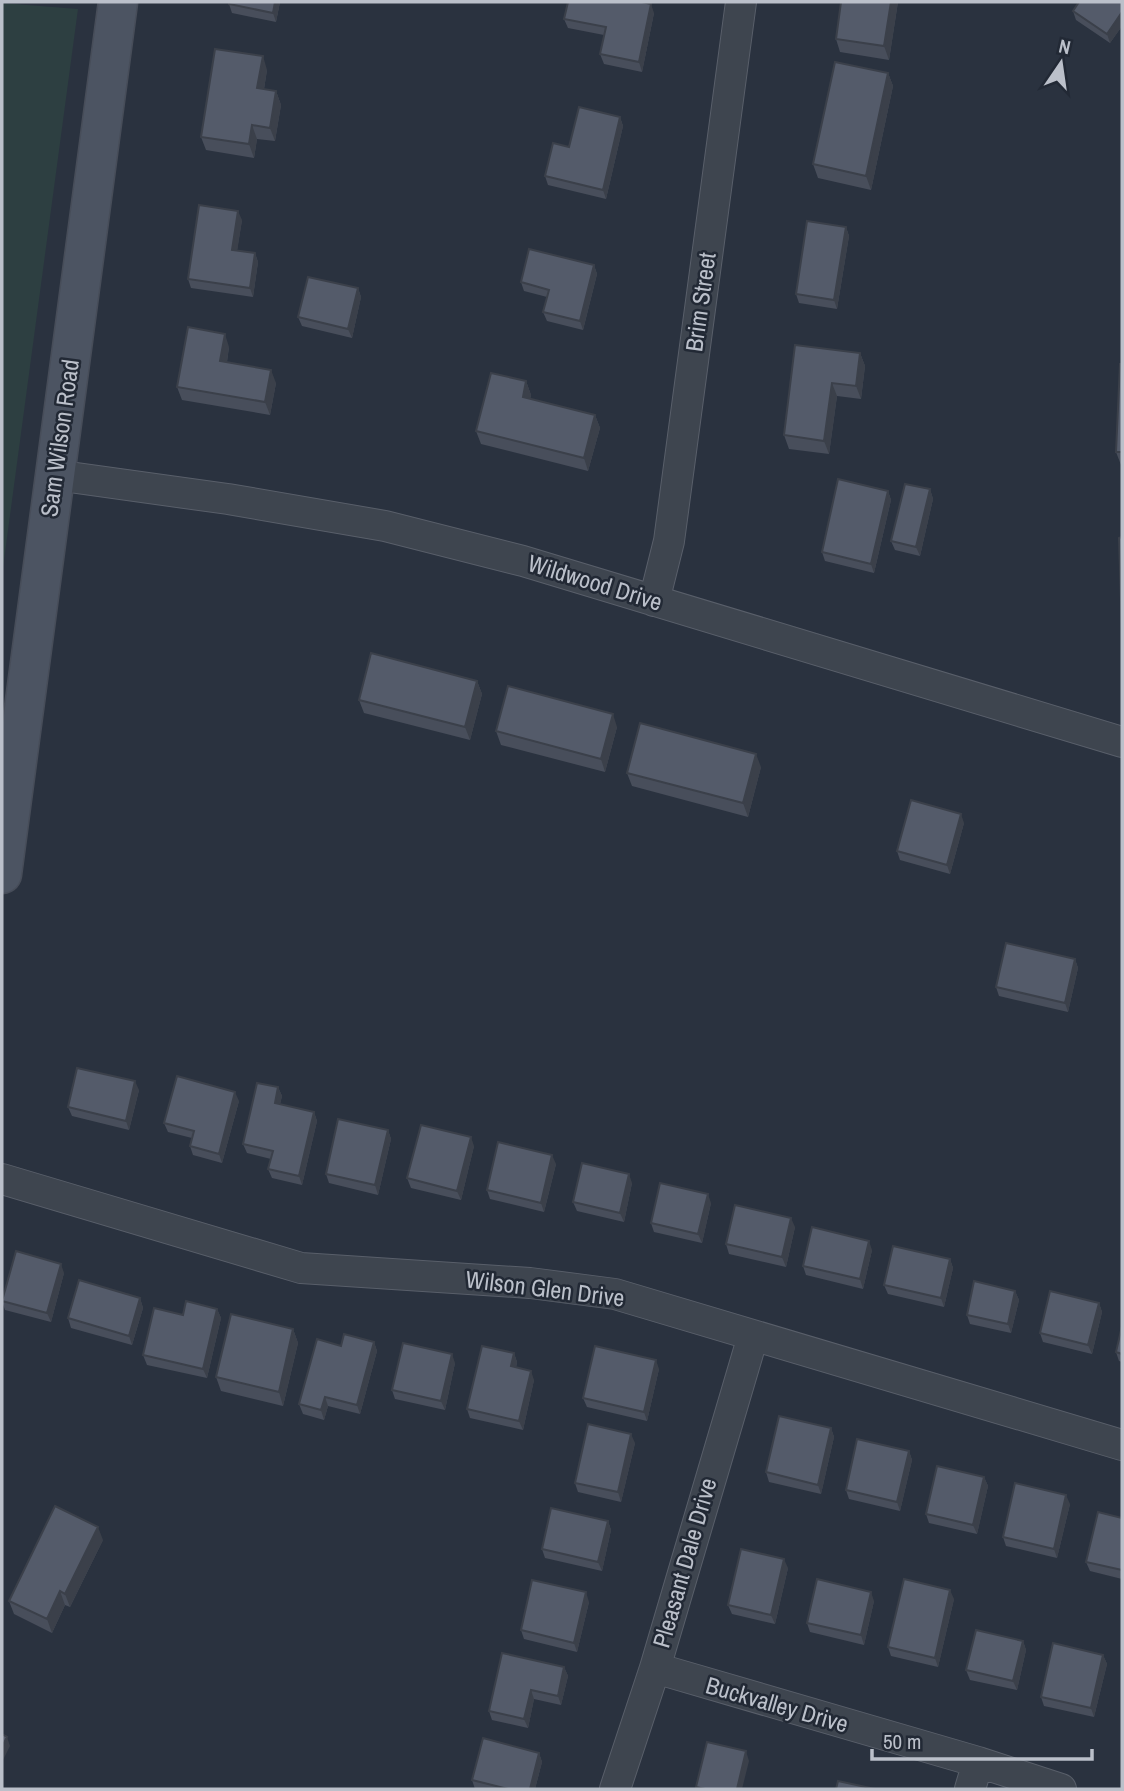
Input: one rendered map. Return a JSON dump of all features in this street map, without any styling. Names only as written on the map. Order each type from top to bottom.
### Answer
[{"type":"street","name":"Sam Wilson Road","points":[[2,874],[118,2]]},
{"type":"street","name":"Brim Street","points":[[654,601],[669,541],[741,2]]},
{"type":"street","name":"Wildwood Drive","points":[[55,475],[228,499],[385,526],[523,561],[1122,742]]},
{"type":"street","name":"Wilson Glen Drive","points":[[2,1179],[301,1268],[530,1283],[615,1294],[1122,1445]]},
{"type":"street","name":"Pleasant Dale Drive","points":[[615,1789],[753,1336]]},
{"type":"street","name":"Buckvalley Drive","points":[[654,1668],[974,1775],[1061,1789]]},
{"type":"shaded area","points":[[2,3],[78,9],[2,575]]},
{"type":"building","points":[[229,2],[275,2],[273,13]]},
{"type":"building","points":[[568,2],[651,4],[639,62],[600,54],[606,27],[564,19]]},
{"type":"building","points":[[841,2],[891,2],[884,46],[836,39]]},
{"type":"building","points":[[1079,2],[1122,2],[1122,12],[1107,34],[1073,11]]},
{"type":"building","points":[[215,49],[263,56],[257,88],[276,91],[270,128],[252,125],[249,144],[201,137]]},
{"type":"building","points":[[835,62],[888,73],[866,176],[813,164]]},
{"type":"building","points":[[579,107],[620,117],[603,190],[545,176],[553,143],[569,147]]},
{"type":"building","points":[[199,205],[238,211],[232,250],[255,253],[250,288],[188,279]]},
{"type":"building","points":[[807,221],[846,227],[834,300],[796,294]]},
{"type":"building","points":[[529,249],[594,265],[580,321],[543,312],[549,290],[521,282]]},
{"type":"building","points":[[308,277],[358,288],[348,329],[298,317]]},
{"type":"building","points":[[188,327],[225,334],[220,361],[271,370],[265,402],[177,387]]},
{"type":"building","points":[[795,345],[860,353],[856,386],[832,383],[824,441],[784,435]]},
{"type":"building","points":[[1120,364],[1122,452],[1116,452]]},
{"type":"building","points":[[491,373],[526,381],[523,397],[595,415],[584,458],[476,431]]},
{"type":"building","points":[[838,479],[888,491],[871,564],[822,552]]},
{"type":"building","points":[[905,484],[930,489],[916,547],[891,541]]},
{"type":"building","points":[[1122,537],[1122,631],[1119,538]]},
{"type":"building","points":[[371,653],[477,681],[465,727],[359,700]]},
{"type":"building","points":[[508,686],[613,714],[601,759],[496,731]]},
{"type":"building","points":[[640,723],[756,754],[743,803],[627,773]]},
{"type":"building","points":[[911,800],[961,814],[947,865],[897,851]]},
{"type":"building","points":[[1006,943],[1075,959],[1065,1003],[996,987]]},
{"type":"building","points":[[77,1068],[135,1081],[126,1121],[68,1107]]},
{"type":"building","points":[[177,1076],[235,1092],[219,1154],[190,1146],[194,1131],[164,1123]]},
{"type":"building","points":[[257,1083],[278,1087],[275,1103],[314,1112],[299,1176],[268,1169],[273,1151],[243,1144]]},
{"type":"building","points":[[338,1119],[388,1130],[375,1185],[326,1174]]},
{"type":"building","points":[[421,1125],[471,1137],[457,1191],[407,1178]]},
{"type":"building","points":[[498,1142],[552,1155],[541,1203],[487,1190]]},
{"type":"building","points":[[582,1163],[629,1174],[620,1213],[573,1202]]},
{"type":"building","points":[[660,1183],[708,1194],[698,1234],[651,1223]]},
{"type":"building","points":[[735,1205],[791,1218],[782,1257],[726,1244]]},
{"type":"building","points":[[812,1227],[869,1241],[860,1279],[803,1266]]},
{"type":"building","points":[[893,1246],[950,1259],[941,1298],[884,1285]]},
{"type":"building","points":[[16,1251],[61,1264],[47,1313],[2,1301]]},
{"type":"building","points":[[79,1280],[140,1298],[129,1336],[68,1318]]},
{"type":"building","points":[[974,1281],[1015,1291],[1008,1324],[967,1315]]},
{"type":"building","points":[[1050,1291],[1099,1303],[1088,1345],[1040,1333]]},
{"type":"building","points":[[186,1301],[217,1309],[203,1369],[143,1355],[154,1308],[183,1315]]},
{"type":"building","points":[[231,1314],[293,1329],[279,1392],[216,1377]]},
{"type":"building","points":[[1122,1326],[1122,1354],[1116,1352]]},
{"type":"building","points":[[344,1334],[374,1342],[357,1405],[325,1397],[321,1410],[299,1404],[317,1339],[341,1346]]},
{"type":"building","points":[[403,1343],[452,1354],[441,1401],[392,1390]]},
{"type":"building","points":[[482,1346],[514,1353],[511,1366],[531,1371],[519,1421],[467,1409]]},
{"type":"building","points":[[595,1346],[656,1360],[644,1412],[583,1398]]},
{"type":"building","points":[[779,1416],[831,1428],[818,1485],[766,1472]]},
{"type":"building","points":[[588,1424],[631,1434],[618,1492],[575,1483]]},
{"type":"building","points":[[857,1439],[909,1451],[897,1502],[846,1490]]},
{"type":"building","points":[[937,1466],[984,1477],[973,1525],[926,1514]]},
{"type":"building","points":[[1015,1483],[1066,1495],[1054,1549],[1003,1537]]},
{"type":"building","points":[[55,1506],[98,1527],[65,1594],[60,1591],[47,1619],[9,1601]]},
{"type":"building","points":[[551,1508],[608,1521],[598,1562],[542,1549]]},
{"type":"building","points":[[1098,1512],[1122,1518],[1122,1570],[1086,1562]]},
{"type":"building","points":[[741,1549],[784,1559],[771,1615],[728,1605]]},
{"type":"building","points":[[817,1579],[871,1592],[861,1635],[807,1623]]},
{"type":"building","points":[[904,1579],[950,1590],[935,1658],[888,1647]]},
{"type":"building","points":[[532,1580],[586,1592],[574,1643],[521,1630]]},
{"type":"building","points":[[976,1630],[1023,1641],[1013,1681],[966,1670]]},
{"type":"building","points":[[1053,1643],[1103,1655],[1091,1708],[1041,1697]]},
{"type":"building","points":[[502,1653],[564,1667],[558,1696],[531,1690],[524,1719],[489,1711]]},
{"type":"building","points":[[2,1734],[7,1737],[2,1747]]},
{"type":"building","points":[[483,1738],[539,1753],[530,1789],[508,1789],[472,1780]]},
{"type":"building","points":[[707,1742],[746,1751],[737,1789],[696,1787]]},
{"type":"building","points":[[838,1781],[875,1789],[836,1789]]}]
